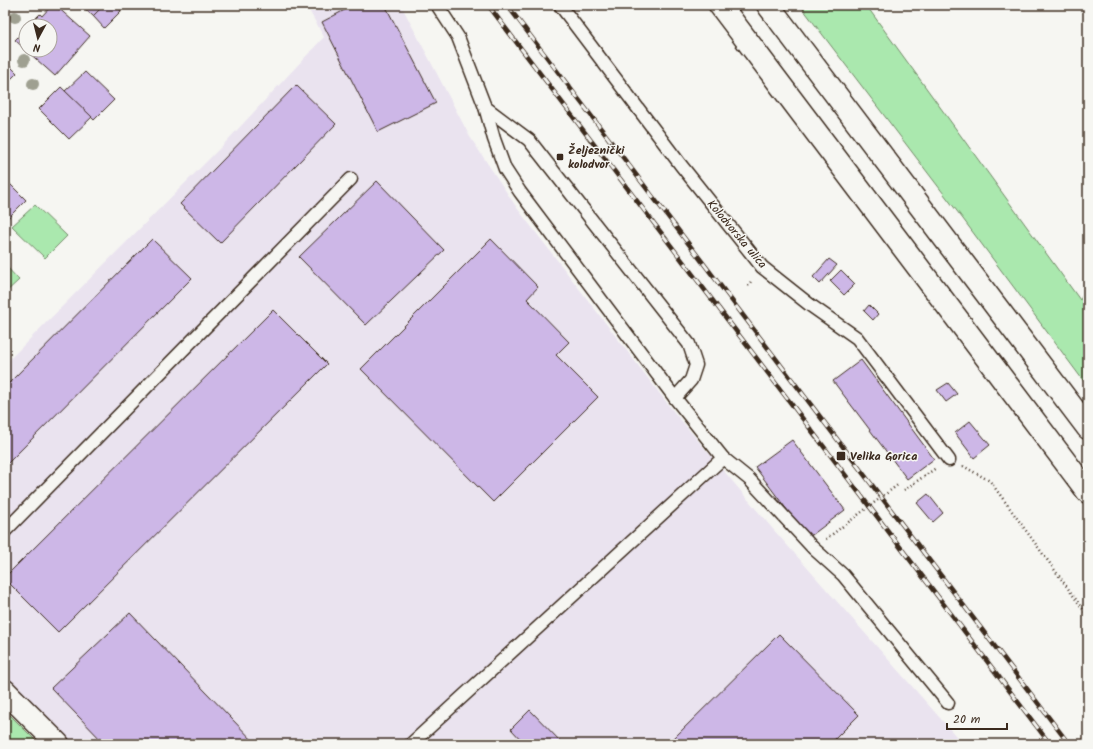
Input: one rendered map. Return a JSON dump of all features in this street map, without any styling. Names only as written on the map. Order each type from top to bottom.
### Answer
[{"type":"main road","points":[[720,5],[1088,492]]},
{"type":"main road","points":[[768,5],[1088,428]]},
{"type":"main road","points":[[5,691],[58,744]]},
{"type":"lane","points":[[437,5],[458,37],[485,107],[494,139],[505,169],[520,192],[675,398],[723,458],[749,479],[813,548],[843,575],[948,703]]},
{"type":"lane","name":"Kolodvorska ulica","points":[[560,5],[680,164],[762,267],[810,305],[857,338],[949,460]]},
{"type":"lane","points":[[485,107],[529,140],[689,344],[696,365],[691,380],[675,398]]},
{"type":"lane","points":[[5,531],[351,179]]},
{"type":"lane","points":[[411,744],[723,458]]},
{"type":"path","points":[[904,490],[949,460],[990,481],[1088,616]]},
{"type":"path","points":[[813,548],[898,484]]},
{"type":"shaded area","points":[[306,5],[401,5],[470,137],[517,208],[674,412],[772,528],[963,744],[72,744],[5,677],[5,364],[224,144],[324,37]]},
{"type":"green space","points":[[800,5],[866,5],[1080,300],[1088,286],[1088,387],[963,219]]},
{"type":"green space","points":[[35,205],[67,236],[45,258],[12,226]]},
{"type":"green space","points":[[5,265],[19,280],[5,293]]},
{"type":"green space","points":[[5,710],[39,744],[5,744]]},
{"type":"building","points":[[52,5],[55,5],[90,36],[55,76],[35,58],[58,58],[58,18],[36,18],[40,14],[42,16]]},
{"type":"building","points":[[81,5],[104,5],[93,16]]},
{"type":"building","points":[[104,5],[115,5],[121,11],[104,28],[93,16]]},
{"type":"building","points":[[354,5],[385,5],[436,103],[378,132],[322,22]]},
{"type":"building","points":[[5,61],[17,73],[5,85]]},
{"type":"building","points":[[85,72],[114,100],[94,120],[65,91]]},
{"type":"building","points":[[296,85],[336,124],[220,243],[180,204]]},
{"type":"building","points":[[61,87],[92,117],[69,139],[39,109]]},
{"type":"building","points":[[377,181],[444,250],[366,325],[299,257]]},
{"type":"building","points":[[8,182],[26,200],[8,218],[5,215],[5,186]]},
{"type":"building","points":[[152,239],[192,278],[5,466],[5,387]]},
{"type":"building","points":[[491,239],[538,287],[527,299],[569,342],[556,355],[598,397],[493,502],[361,369]]},
{"type":"building","points":[[829,259],[837,265],[820,284],[813,277]]},
{"type":"building","points":[[841,270],[855,284],[844,295],[830,281]]},
{"type":"building","points":[[869,305],[878,314],[873,320],[864,311]]},
{"type":"building","points":[[273,310],[327,364],[58,632],[5,579],[5,577]]},
{"type":"building","points":[[861,360],[934,459],[907,479],[833,381]]},
{"type":"building","points":[[948,383],[957,394],[946,402],[937,390]]},
{"type":"building","points":[[970,421],[990,445],[974,458],[955,433]]},
{"type":"building","points":[[792,440],[845,510],[808,538],[755,467]]},
{"type":"building","points":[[928,494],[943,513],[933,522],[917,503]]},
{"type":"building","points":[[130,613],[256,744],[105,744],[51,688]]},
{"type":"building","points":[[779,634],[859,715],[830,744],[668,744]]},
{"type":"building","points":[[530,710],[563,744],[525,744],[511,729]]},
{"type":"railway","points":[[488,5],[1050,744]]},
{"type":"railway","points":[[507,5],[1069,744]]},
{"type":"place","name":"Željeznički kolodvor","points":[[560,157]]},
{"type":"place","name":"Velika Gorica","points":[[841,456]]}]
